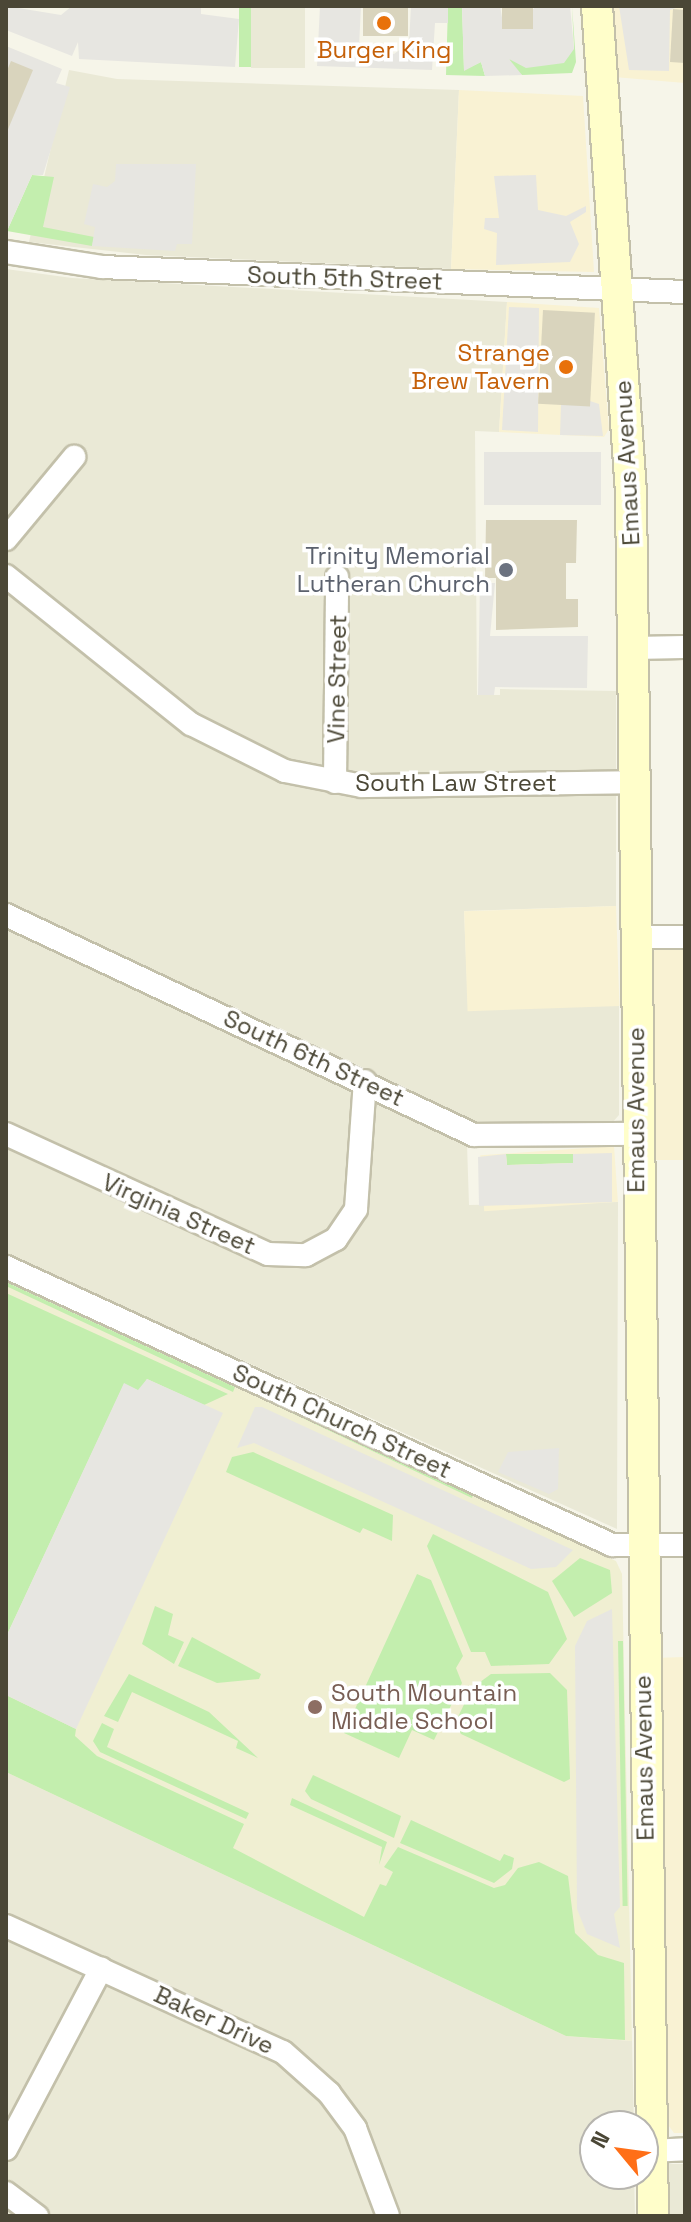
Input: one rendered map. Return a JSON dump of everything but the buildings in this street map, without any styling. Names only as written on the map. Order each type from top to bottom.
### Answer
[{"type":"main road","name":"Emaus Avenue","points":[[597,6],[631,495],[636,782],[640,1544],[650,2110]]},
{"type":"main road","name":"Emaus Avenue","points":[[652,2190],[653,2216]]},
{"type":"street","name":"South 5th Street","points":[[6,252],[102,267],[685,292]]},
{"type":"street","points":[[6,539],[74,457]]},
{"type":"street","name":"South Law Street","points":[[6,576],[221,743],[285,771],[335,782],[636,782]]},
{"type":"street","name":"Vine Street","points":[[335,782],[337,577]]},
{"type":"street","points":[[633,648],[685,647]]},
{"type":"street","name":"South 6th Street","points":[[6,915],[365,1081],[474,1135],[636,1134]]},
{"type":"street","points":[[636,937],[685,937]]},
{"type":"street","name":"Virginia Street","points":[[6,1134],[268,1254],[306,1255],[336,1239],[356,1209],[365,1081]]},
{"type":"street","name":"South Church Street","points":[[6,1267],[598,1538],[640,1544],[685,1545]]},
{"type":"street","name":"Baker Drive","points":[[6,1926],[253,2034],[310,2074],[361,2139],[388,2216]]},
{"type":"street","points":[[6,2149],[101,1969]]},
{"type":"street","points":[[659,2151],[685,2149]]},
{"type":"street","points":[[6,2193],[37,2216]]},
{"type":"shaded area","points":[[6,6],[61,15],[72,6],[201,6],[201,14],[239,19],[235,67],[79,59],[78,42],[72,56],[6,30]]},
{"type":"shaded area","points":[[251,6],[305,6],[305,68],[251,68]]},
{"type":"shaded area","points":[[320,6],[361,6],[359,47],[394,54],[409,43],[411,6],[448,6],[448,23],[435,23],[432,70],[317,66]]},
{"type":"shaded area","points":[[462,6],[500,6],[504,29],[517,28],[536,6],[570,6],[574,49],[564,63],[526,68],[509,59],[522,75],[485,76],[481,62],[464,71]]},
{"type":"shaded area","points":[[608,6],[685,6],[685,83],[614,77]]},
{"type":"shaded area","points":[[619,6],[682,6],[670,10],[669,71],[629,70]]},
{"type":"shaded area","points":[[6,46],[62,69],[56,83],[70,87],[43,175],[32,175],[7,231]]},
{"type":"shaded area","points":[[69,70],[117,79],[459,90],[451,269],[146,255],[29,242]]},
{"type":"shaded area","points":[[459,90],[583,96],[594,272],[451,269]]},
{"type":"shaded area","points":[[116,164],[196,164],[192,244],[177,244],[175,251],[92,246],[95,227],[84,224],[93,184],[107,187],[115,181]]},
{"type":"shaded area","points":[[536,175],[538,210],[566,216],[586,206],[586,212],[570,222],[579,244],[570,262],[496,265],[497,233],[484,229],[485,218],[499,218],[494,176]]},
{"type":"shaded area","points":[[6,269],[72,278],[507,302],[499,432],[475,431],[477,695],[500,695],[500,689],[616,691],[616,906],[464,911],[468,1006],[619,1006],[619,1115],[612,1123],[481,1123],[467,1144],[469,1205],[618,1202],[617,1529],[6,1254]]},
{"type":"shaded area","points":[[507,302],[599,308],[609,429],[604,437],[499,432]]},
{"type":"shaded area","points":[[509,307],[539,308],[538,432],[502,430]]},
{"type":"shaded area","points":[[590,401],[599,404],[603,436],[560,435],[561,405]]},
{"type":"shaded area","points":[[484,452],[601,452],[601,505],[484,505]]},
{"type":"shaded area","points":[[480,583],[495,583],[490,636],[588,636],[587,688],[495,687],[494,695],[478,695]]},
{"type":"shaded area","points":[[616,906],[619,1006],[468,1011],[464,911]]},
{"type":"shaded area","points":[[659,948],[685,948],[685,1160],[649,1160],[650,953]]},
{"type":"shaded area","points":[[614,1146],[618,1202],[484,1211],[480,1155]]},
{"type":"shaded area","points":[[612,1153],[612,1202],[479,1206],[478,1157],[506,1154],[507,1165],[573,1163],[573,1154]]},
{"type":"shaded area","name":"South Mountain Middle School","points":[[6,1282],[616,1561],[622,1574],[632,2041],[566,2036],[6,1772]]},
{"type":"shaded area","points":[[147,1379],[223,1413],[76,1729],[6,1695],[6,1637],[124,1383],[138,1390]]},
{"type":"shaded area","points":[[255,1407],[262,1407],[573,1550],[556,1567],[531,1569],[254,1443],[237,1448]]},
{"type":"shaded area","points":[[559,1448],[558,1489],[549,1494],[498,1472],[508,1452]]},
{"type":"shaded area","points":[[612,1609],[620,1907],[614,1914],[620,1948],[587,1934],[577,1909],[575,1646],[587,1621]]},
{"type":"shaded area","points":[[685,1657],[685,2133],[674,2133],[666,2122],[654,1658]]},
{"type":"shaded area","points":[[6,1772],[566,2036],[632,2041],[634,2110],[579,2110],[579,2190],[634,2190],[635,2216],[6,2216]]},
{"type":"shaded area","points":[[669,2164],[685,2164],[685,2216],[669,2216]]},
{"type":"green space","points":[[239,6],[251,6],[251,67],[239,67]]},
{"type":"green space","points":[[448,6],[462,6],[464,70],[481,62],[485,76],[446,75]]},
{"type":"green space","points":[[572,6],[576,62],[572,73],[522,75],[512,68],[509,58],[574,49]]},
{"type":"green space","points":[[32,175],[54,177],[43,227],[94,237],[92,246],[7,231]]},
{"type":"green space","points":[[506,1154],[573,1154],[573,1163],[507,1165]]},
{"type":"green space","points":[[6,1282],[235,1387],[233,1392],[6,1286]]},
{"type":"green space","points":[[6,1293],[228,1394],[204,1405],[147,1379],[139,1391],[124,1384],[6,1637]]},
{"type":"green space","points":[[262,1399],[473,1495],[472,1498]]},
{"type":"green space","points":[[253,1452],[393,1515],[392,1541],[363,1528],[360,1533],[226,1472],[232,1457]]},
{"type":"green space","points":[[433,1534],[548,1592],[567,1639],[549,1664],[491,1666],[485,1652],[471,1652],[427,1546]]},
{"type":"green space","points":[[580,1558],[610,1570],[612,1593],[574,1617],[552,1581]]},
{"type":"green space","points":[[417,1574],[431,1580],[463,1656],[456,1668],[462,1683],[434,1740],[412,1730],[399,1758],[344,1733]]},
{"type":"green space","points":[[155,1606],[173,1614],[168,1635],[184,1642],[174,1664],[142,1644]]},
{"type":"green space","points":[[192,1637],[261,1674],[259,1679],[217,1683],[178,1666]]},
{"type":"green space","points":[[618,1641],[623,1641],[628,1906],[623,1906]]},
{"type":"green space","points":[[550,1673],[567,1690],[570,1779],[564,1782],[461,1734],[455,1723],[472,1688],[491,1674]]},
{"type":"green space","points":[[129,1674],[209,1712],[258,1758],[236,1748],[238,1741],[132,1692],[118,1722],[104,1716]]},
{"type":"green space","points":[[6,1695],[76,1729],[75,1736],[97,1756],[244,1824],[233,1848],[364,1917],[380,1884],[386,1886],[393,1872],[384,1867],[398,1847],[494,1888],[505,1885],[518,1868],[539,1862],[568,1876],[575,1933],[598,1955],[624,1963],[625,2040],[566,2036],[6,1772]]},
{"type":"green space","points":[[102,1723],[114,1729],[107,1747],[249,1813],[246,1819],[100,1752],[93,1741]]},
{"type":"green space","points":[[313,1775],[401,1816],[394,1838],[311,1799],[305,1791]]},
{"type":"green space","points":[[292,1798],[387,1842],[379,1865],[382,1847],[290,1805]]},
{"type":"green space","points":[[411,1820],[500,1861],[504,1854],[514,1858],[512,1869],[494,1883],[400,1843]]},
{"type":"place","name":"Burger King","points":[[384,23]]},
{"type":"place","name":"Strange Brew Tavern","points":[[566,367]]},
{"type":"place","name":"Trinity Memorial Lutheran Church","points":[[506,570]]},
{"type":"place","name":"South Mountain Middle School","points":[[315,1707]]}]
